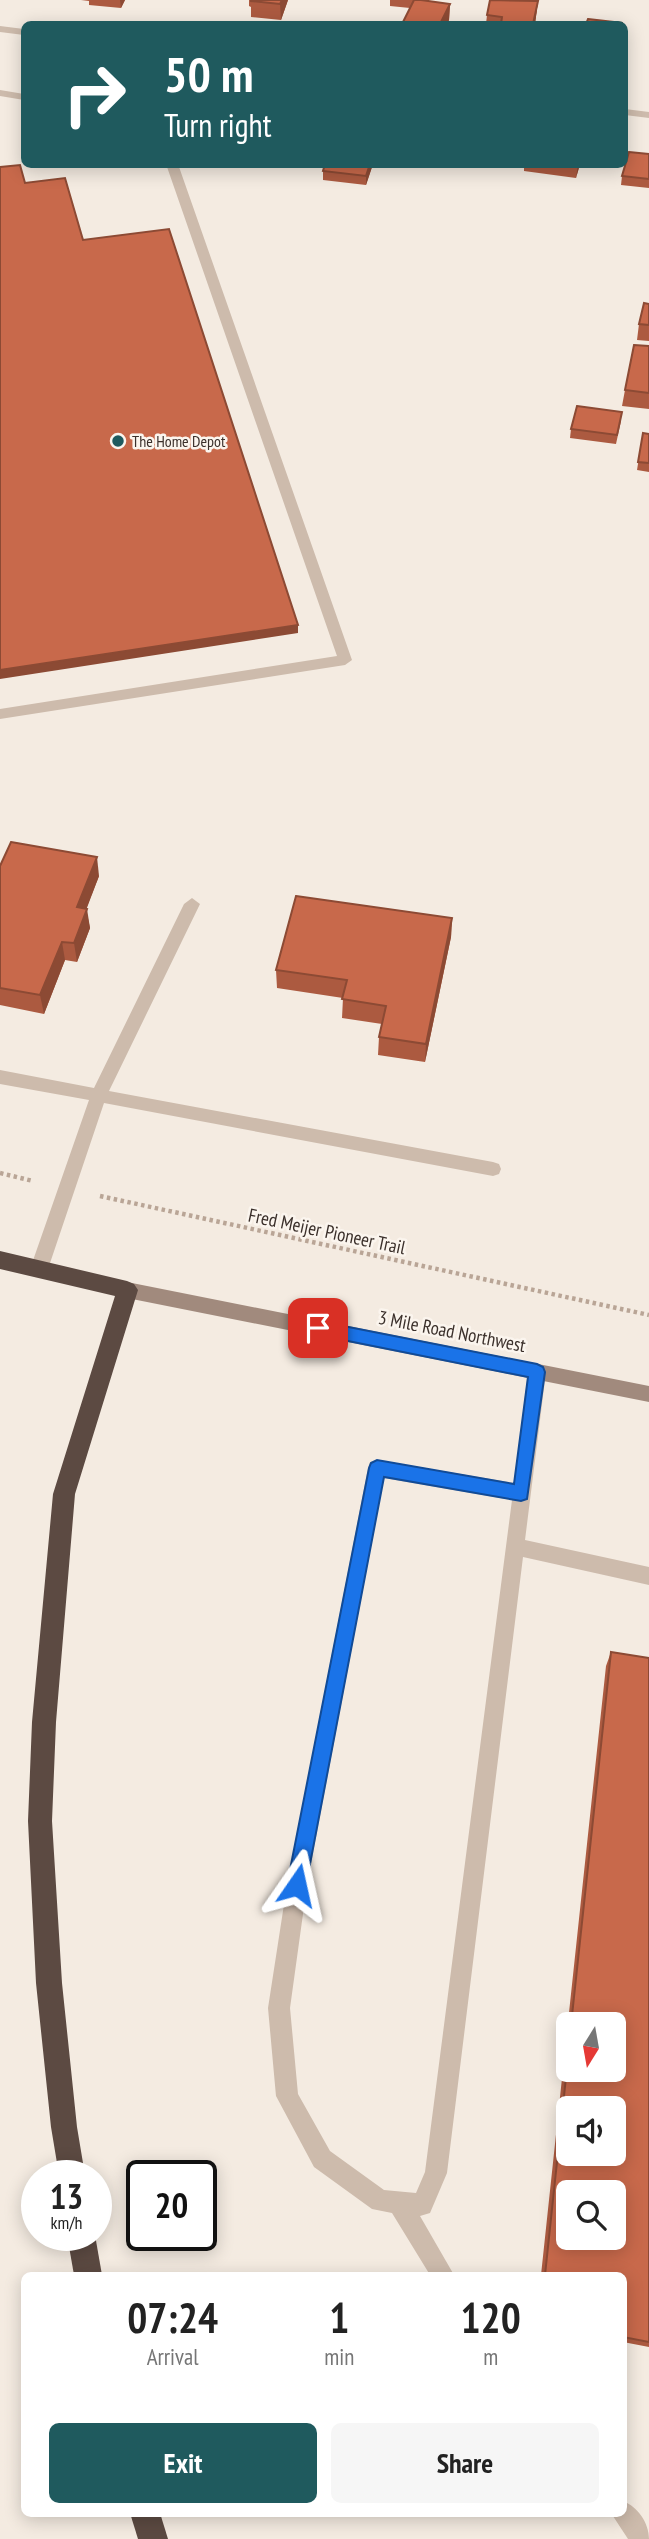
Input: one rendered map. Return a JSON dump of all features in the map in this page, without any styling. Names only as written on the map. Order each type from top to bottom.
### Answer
[{"type":"highway","name":"3 Mile Road Northwest","points":[[0,1260],[127,1290]]},
{"type":"highway","points":[[70,2160],[48,1970],[40,1821],[44,1722],[64,1494],[127,1290]]},
{"type":"highway","points":[[84,2251],[87,2272]]},
{"type":"highway","points":[[146,2517],[153,2539]]},
{"type":"main road","name":"3 Mile Road Northwest","points":[[127,1290],[649,1394]]},
{"type":"street","points":[[0,29],[21,32]]},
{"type":"street","points":[[0,93],[21,96]]},
{"type":"street","points":[[628,112],[649,116]]},
{"type":"street","points":[[0,714],[345,660],[173,168]]},
{"type":"street","points":[[39,1269],[98,1097],[192,904]]},
{"type":"street","points":[[0,1077],[493,1169]]},
{"type":"street","points":[[521,1493],[377,1468],[297,1885],[279,2008],[287,2096],[322,2159],[380,2201],[422,2205],[436,2173],[537,1372]]},
{"type":"street","points":[[514,1546],[649,1576]]},
{"type":"street","points":[[398,2202],[441,2272]]},
{"type":"street","points":[[626,2517],[643,2539]]},
{"type":"path","name":"Fred Meijer Pioneer Trail","points":[[0,1173],[649,1315]]},
{"type":"building","points":[[251,0],[282,0],[280,4]]},
{"type":"building","points":[[414,0],[450,4],[442,21],[404,21]]},
{"type":"building","points":[[490,0],[538,1],[534,21],[501,21],[502,17],[487,15]]},
{"type":"building","points":[[629,152],[649,154],[649,179],[622,176],[624,168],[628,168]]},
{"type":"building","name":"The Home Depot","points":[[20,165],[25,183],[65,178],[83,240],[169,229],[298,625],[0,670],[0,167]]},
{"type":"building","points":[[324,168],[369,168],[366,176],[323,171]]},
{"type":"building","points":[[644,303],[649,304],[649,325],[639,324]]},
{"type":"building","points":[[634,345],[649,346],[649,393],[625,390]]},
{"type":"building","points":[[577,406],[622,412],[617,435],[571,429]]},
{"type":"building","points":[[643,433],[649,434],[649,463],[638,462]]},
{"type":"building","points":[[11,842],[97,857],[77,907],[87,909],[74,943],[62,942],[40,995],[0,988],[0,866]]},
{"type":"building","points":[[296,896],[452,918],[426,1044],[379,1037],[386,1006],[342,999],[347,980],[276,970]]},
{"type":"building","points":[[611,1652],[649,1658],[649,2342],[627,2338],[627,2272],[545,2272],[557,2166],[626,2166],[626,2096],[564,2096],[565,2082],[626,2082],[626,2012],[572,2012]]},
{"type":"place","name":"The Home Depot","points":[[118,441]]},
{"type":"route","points":[[297,1885],[377,1468],[521,1493],[537,1372],[318,1328]]}]
